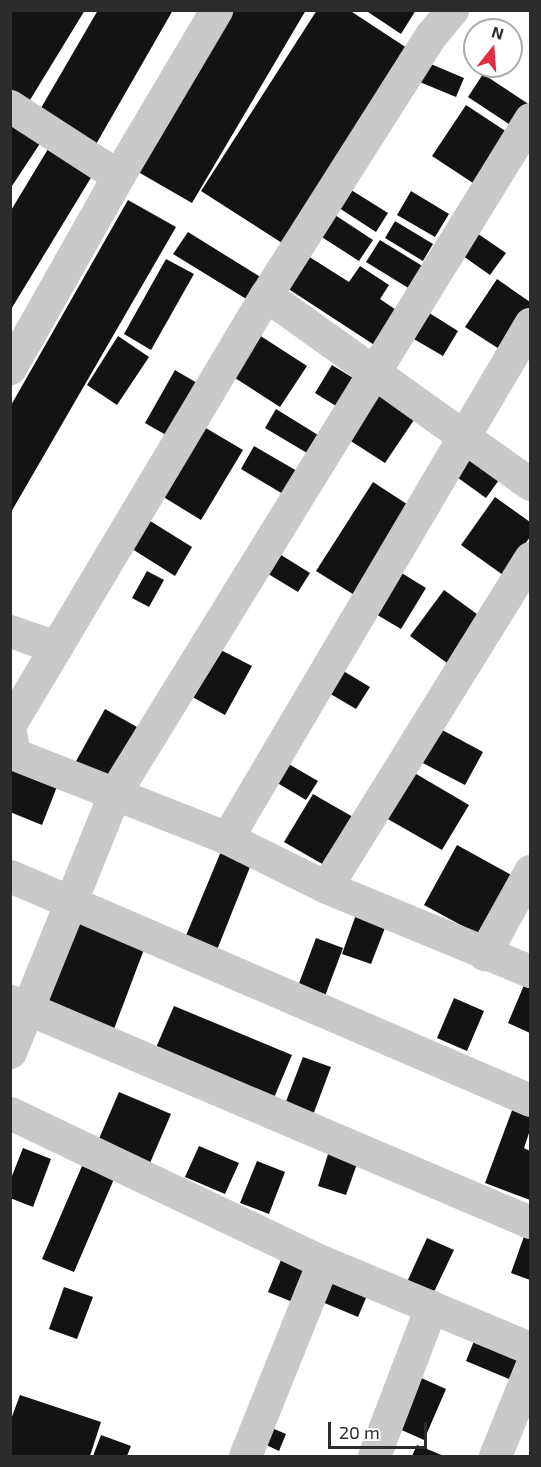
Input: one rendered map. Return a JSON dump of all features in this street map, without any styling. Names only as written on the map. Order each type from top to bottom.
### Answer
[{"type":"street","points":[[10,368],[118,176],[216,10]]},
{"type":"street","points":[[10,724],[266,295],[431,35],[452,10]]},
{"type":"street","points":[[10,106],[118,176]]},
{"type":"street","points":[[10,1052],[20,1005],[71,901],[114,794],[531,119]]},
{"type":"street","points":[[266,295],[375,370],[531,484]]},
{"type":"street","points":[[227,838],[463,435],[531,324]]},
{"type":"street","points":[[326,887],[531,558]]},
{"type":"street","points":[[10,631],[57,646]]},
{"type":"street","points":[[10,732],[14,754],[227,838],[326,887],[484,954],[531,971]]},
{"type":"street","points":[[484,954],[531,871]]},
{"type":"street","points":[[10,876],[531,1100]]},
{"type":"street","points":[[20,1005],[531,1222]]},
{"type":"street","points":[[10,1113],[323,1262],[531,1348]]},
{"type":"street","points":[[245,1456],[323,1262]]},
{"type":"street","points":[[374,1456],[431,1307]]},
{"type":"street","points":[[495,1456],[531,1369]]},
{"type":"building","points":[[12,10],[85,10],[30,100],[10,89]]},
{"type":"building","points":[[98,10],[173,10],[91,153],[34,120]]},
{"type":"building","points":[[226,10],[306,10],[192,203],[133,169]]},
{"type":"building","points":[[317,10],[349,10],[407,48],[282,243],[201,191]]},
{"type":"building","points":[[365,10],[416,10],[401,34]]},
{"type":"building","points":[[419,59],[464,78],[456,97],[410,78]]},
{"type":"building","points":[[480,78],[489,78],[530,105],[515,128],[468,97]]},
{"type":"building","points":[[466,105],[510,134],[476,185],[432,156]]},
{"type":"building","points":[[10,123],[41,142],[10,189]]},
{"type":"building","points":[[48,149],[92,176],[10,311],[10,212]]},
{"type":"building","points":[[348,188],[388,213],[376,232],[336,206]]},
{"type":"building","points":[[411,191],[449,214],[435,237],[397,215]]},
{"type":"building","points":[[128,200],[176,227],[10,514],[10,407]]},
{"type":"building","points":[[332,213],[373,240],[359,261],[317,234]]},
{"type":"building","points":[[395,221],[433,244],[423,261],[385,238]]},
{"type":"building","points":[[468,227],[506,253],[490,275],[453,249]]},
{"type":"building","points":[[188,232],[262,278],[248,300],[173,254]]},
{"type":"building","points":[[380,240],[424,267],[410,289],[366,262]]},
{"type":"building","points":[[308,256],[349,282],[360,266],[389,285],[380,299],[402,314],[379,348],[287,288]]},
{"type":"building","points":[[166,259],[194,274],[151,350],[124,334]]},
{"type":"building","points":[[497,279],[530,302],[530,314],[504,352],[465,327]]},
{"type":"building","points":[[423,309],[458,331],[443,356],[407,335]]},
{"type":"building","points":[[256,333],[307,366],[280,407],[229,374]]},
{"type":"building","points":[[118,336],[149,357],[117,405],[87,385]]},
{"type":"building","points":[[332,365],[353,378],[336,406],[315,393]]},
{"type":"building","points":[[175,370],[197,383],[166,435],[145,423]]},
{"type":"building","points":[[376,386],[418,414],[385,463],[343,436]]},
{"type":"building","points":[[276,409],[318,435],[307,453],[265,428]]},
{"type":"building","points":[[194,421],[243,450],[201,520],[152,490]]},
{"type":"building","points":[[465,445],[504,473],[486,498],[447,470]]},
{"type":"building","points":[[254,446],[297,471],[283,494],[241,469]]},
{"type":"building","points":[[373,482],[413,508],[356,596],[316,571]]},
{"type":"building","points":[[495,497],[530,522],[530,537],[503,575],[461,545]]},
{"type":"building","points":[[139,514],[192,547],[175,576],[121,542]]},
{"type":"building","points":[[273,550],[310,573],[298,592],[260,569]]},
{"type":"building","points":[[147,571],[164,580],[149,607],[132,598]]},
{"type":"building","points":[[400,572],[426,588],[401,629],[374,613]]},
{"type":"building","points":[[444,590],[481,617],[447,663],[410,636]]},
{"type":"building","points":[[211,645],[252,666],[225,715],[185,693]]},
{"type":"building","points":[[335,666],[370,687],[356,709],[322,689]]},
{"type":"building","points":[[105,709],[137,727],[107,781],[75,763]]},
{"type":"building","points":[[433,725],[483,752],[465,785],[415,759]]},
{"type":"building","points":[[10,759],[60,779],[42,825],[10,812]]},
{"type":"building","points":[[280,759],[318,781],[306,800],[269,778]]},
{"type":"building","points":[[406,768],[469,805],[442,850],[379,814]]},
{"type":"building","points":[[313,794],[353,817],[324,865],[284,842]]},
{"type":"building","points":[[457,845],[513,876],[481,936],[424,905]]},
{"type":"building","points":[[222,849],[252,862],[217,950],[185,938]]},
{"type":"building","points":[[74,907],[149,936],[111,1037],[35,1008]]},
{"type":"building","points":[[358,909],[388,920],[371,964],[342,954]]},
{"type":"building","points":[[316,938],[343,948],[325,996],[298,986]]},
{"type":"building","points":[[527,978],[530,980],[530,1033],[508,1023]]},
{"type":"building","points":[[454,998],[484,1011],[467,1051],[437,1038]]},
{"type":"building","points":[[174,1006],[292,1055],[273,1100],[155,1050]]},
{"type":"building","points":[[303,1057],[331,1067],[313,1115],[285,1104]]},
{"type":"building","points":[[119,1092],[171,1114],[150,1163],[98,1141]]},
{"type":"building","points":[[517,1097],[530,1102],[530,1130],[524,1148],[530,1151],[530,1200],[485,1183]]},
{"type":"building","points":[[199,1146],[239,1163],[225,1194],[185,1177]]},
{"type":"building","points":[[23,1148],[51,1159],[33,1207],[10,1198],[10,1181]]},
{"type":"building","points":[[329,1151],[358,1161],[346,1195],[318,1186]]},
{"type":"building","points":[[257,1161],[285,1172],[269,1214],[240,1203]]},
{"type":"building","points":[[82,1166],[114,1179],[74,1272],[42,1259]]},
{"type":"building","points":[[527,1228],[530,1229],[530,1280],[511,1273]]},
{"type":"building","points":[[427,1238],[454,1250],[433,1294],[407,1282]]},
{"type":"building","points":[[285,1250],[317,1263],[300,1305],[268,1292]]},
{"type":"building","points":[[328,1269],[371,1286],[358,1317],[315,1299]]},
{"type":"building","points":[[64,1287],[93,1297],[77,1339],[49,1329]]},
{"type":"building","points":[[478,1331],[522,1350],[509,1379],[466,1361]]},
{"type":"building","points":[[410,1373],[446,1389],[424,1440],[388,1424]]},
{"type":"building","points":[[20,1395],[101,1422],[90,1456],[10,1456],[10,1422]]},
{"type":"building","points":[[267,1426],[286,1434],[279,1451],[260,1442]]},
{"type":"building","points":[[101,1435],[131,1446],[127,1456],[93,1456]]},
{"type":"building","points":[[417,1445],[444,1456],[412,1456]]}]
